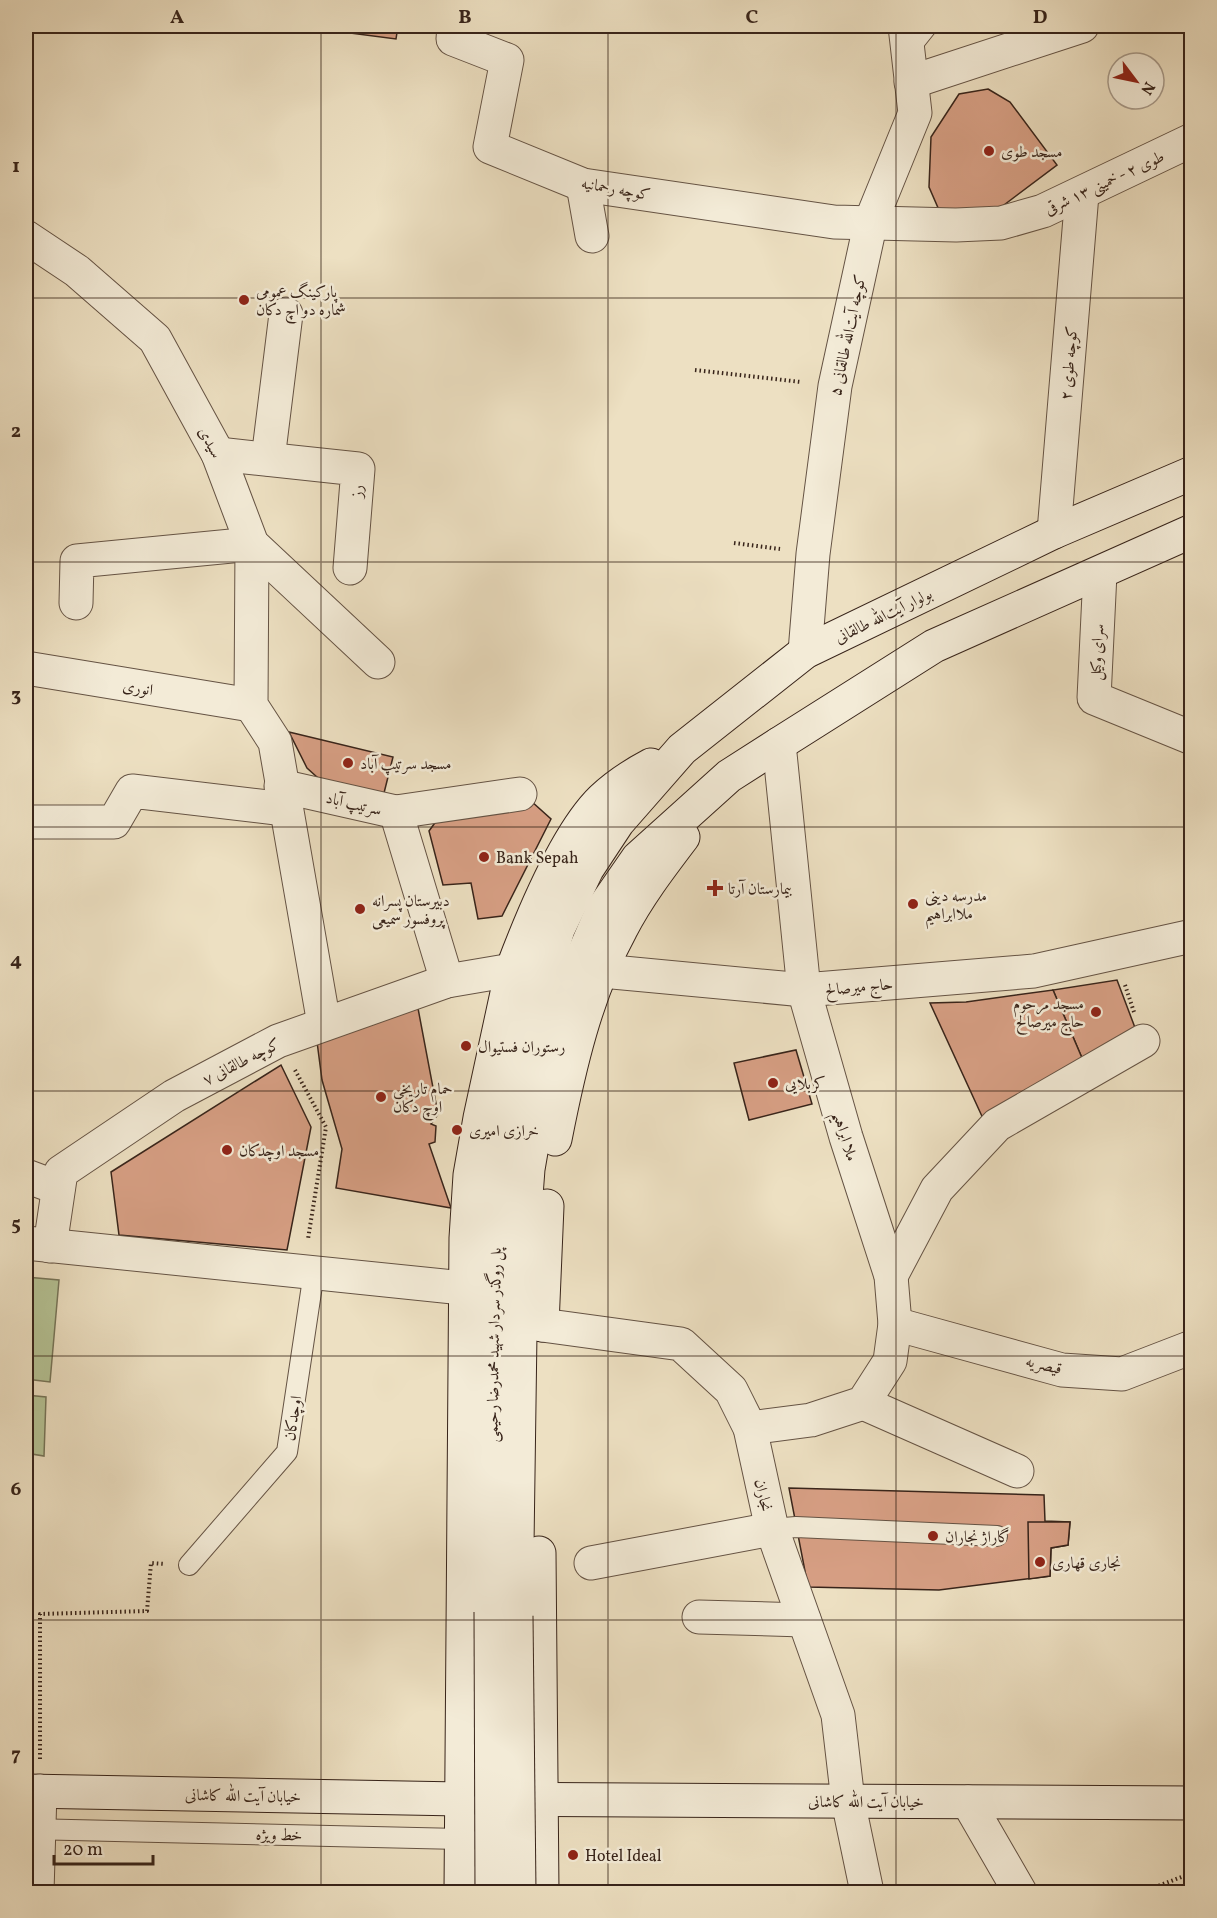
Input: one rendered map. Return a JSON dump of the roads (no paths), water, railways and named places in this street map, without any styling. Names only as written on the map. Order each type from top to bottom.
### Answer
[{"type":"street","name":"کوچه رحمانیه","points":[[454,26],[453,39],[507,60],[490,147],[583,185],[834,222],[871,221]]},
{"type":"street","points":[[908,53],[1082,26]]},
{"type":"street","name":"کوچه آیت‌الله طالقانی ۵","points":[[805,652],[813,554],[835,386],[871,221],[915,113],[908,53]]},
{"type":"street","name":"طوی ۲ - خمینی ۱۳ شرقی","points":[[871,221],[956,225],[1000,223],[1043,211],[1191,140]]},
{"type":"street","points":[[583,185],[592,236]]},
{"type":"street","name":"کوچه طوی ۲","points":[[1054,532],[1082,194]]},
{"type":"street","name":"سیدی","points":[[26,237],[77,271],[155,339],[218,454],[252,544],[378,662]]},
{"type":"street","points":[[268,459],[286,314]]},
{"type":"street","name":"رز","points":[[218,454],[358,469],[350,568]]},
{"type":"street","name":"بولوار آیت‌الله طالقانی","points":[[618,822],[682,749],[805,652],[1054,532],[1191,472]]},
{"type":"street","points":[[542,1893],[539,1679],[542,1325],[551,1159],[574,1054],[602,971],[621,929],[653,879],[729,776],[934,646],[1191,531]]},
{"type":"street","points":[[76,603],[77,561],[252,544],[251,705],[274,742],[324,1024]]},
{"type":"street","name":"سرای وکیل","points":[[1100,573],[1094,698],[1191,738]]},
{"type":"street","name":"انوری","points":[[26,668],[251,705]]},
{"type":"street","name":"ملا ابراهیم","points":[[779,744],[804,990],[846,1137],[891,1276],[895,1324],[890,1361],[863,1403]]},
{"type":"street","points":[[461,1893],[461,1676],[466,1296],[470,1175],[512,970],[572,839],[601,800],[637,773],[682,749]]},
{"type":"street","name":"پل روگذر سردار شهید محمدرضا رحیمی","points":[[492,1893],[521,1262],[528,1169],[544,1076],[574,976],[604,907],[638,858],[729,776]]},
{"type":"street","name":"سرتیپ آباد","points":[[26,822],[114,822],[132,791],[283,798],[396,812],[447,981]]},
{"type":"street","points":[[396,812],[520,794]]},
{"type":"street","name":"پل روگذر سردار شهید محمدرضا رحیمی","points":[[519,1893],[504,1614],[492,1315],[499,1161],[519,1055],[558,929],[587,869],[618,822]]},
{"type":"street","name":"حاج میرصالح","points":[[602,971],[804,990],[1034,971],[1116,955],[1191,936]]},
{"type":"street","name":"کوچه طالقانی ۷","points":[[38,1245],[58,1188],[61,1172],[164,1102],[278,1041],[447,981],[512,970]]},
{"type":"street","points":[[891,1276],[937,1189],[997,1125],[1143,1041]]},
{"type":"street","points":[[26,1176],[58,1188]]},
{"type":"street","points":[[38,1245],[464,1288],[466,1296]]},
{"type":"street","name":"قیصریه","points":[[895,1324],[1062,1370],[1122,1374],[1191,1347]]},
{"type":"street","name":"نجاران","points":[[542,1325],[681,1344],[731,1390],[750,1428],[772,1529],[838,1714],[848,1801],[867,1893]]},
{"type":"street","points":[[750,1428],[811,1420],[863,1403],[1017,1471]]},
{"type":"street","points":[[591,1563],[772,1529]]},
{"type":"street","points":[[699,1617],[804,1620]]},
{"type":"street","points":[[461,1676],[475,1696],[503,1706],[524,1696],[539,1679]]},
{"type":"street","points":[[33,1791],[37,1893]]},
{"type":"street","name":"خیابان آیت الله کاشانی","points":[[33,1791],[460,1799],[1191,1803]]},
{"type":"street","points":[[968,1802],[1020,1893]]},
{"type":"street","points":[[460,1839],[541,1839]]},
{"type":"lane","points":[[908,53],[927,26]]},
{"type":"lane","name":"اوچدکان","points":[[189,1565],[287,1452],[308,1271]]},
{"type":"lane","points":[[772,1529],[796,1527],[997,1536]]},
{"type":"lane","name":"خط ویژه","points":[[33,1829],[460,1839]]},
{"type":"place","name":"مسجد طوی","points":[[989,151]]},
{"type":"place","name":"پارکینگ عمومی شماره دو اچ دکان","points":[[244,300]]},
{"type":"place","name":"مسجد سرتیپ آباد","points":[[348,763]]},
{"type":"place","name":"Bank Sepah","points":[[484,857]]},
{"type":"place","name":"بیمارستان آرتا","points":[[715,888]]},
{"type":"place","name":"مدرسه دینی ملاابراهیم","points":[[913,904]]},
{"type":"place","name":"دبیرستان پسرانه پروفسور سمیعی","points":[[360,909]]},
{"type":"place","name":"مسجد مرحوم حاج میرصالح","points":[[1096,1012]]},
{"type":"place","name":"رستوران فستیوال","points":[[466,1046]]},
{"type":"place","name":"کربلایی","points":[[773,1083]]},
{"type":"place","name":"حمام تاریخی اوچ دکان","points":[[381,1097]]},
{"type":"place","name":"خرازی امیری","points":[[457,1130]]},
{"type":"place","name":"مسجد اوچدکان","points":[[227,1150]]},
{"type":"place","name":"گاراژ نجاران","points":[[933,1536]]},
{"type":"place","name":"نجاری قهاری","points":[[1040,1562]]},
{"type":"place","name":"Hotel Ideal","points":[[573,1855]]}]
